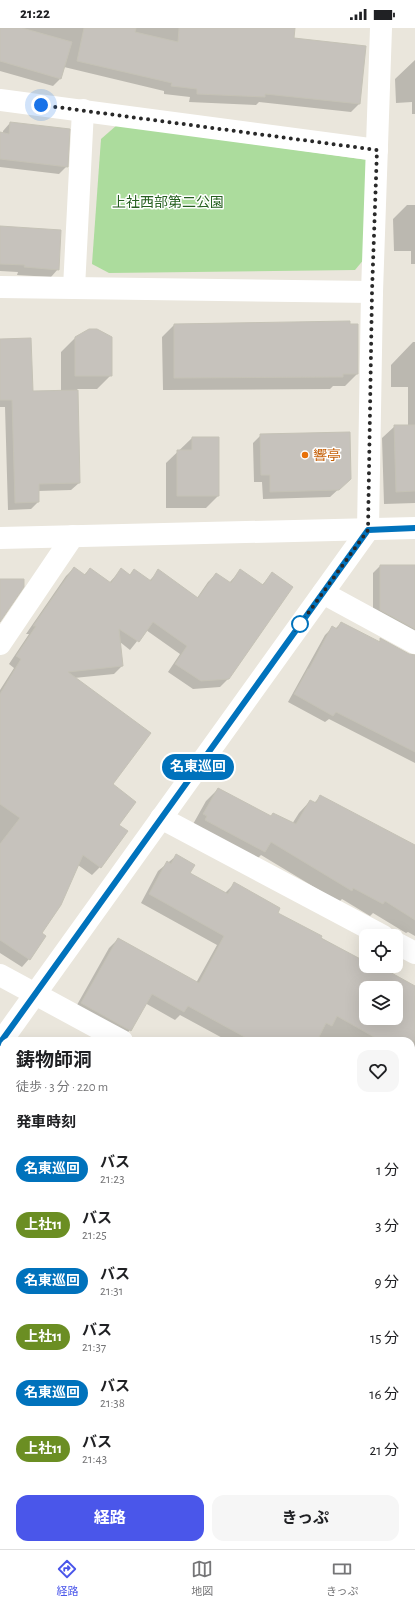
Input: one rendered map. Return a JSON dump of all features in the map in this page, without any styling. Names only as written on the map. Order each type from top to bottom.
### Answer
[{"type":"street","points":[[4,1037],[368,530],[372,292],[381,28]]},
{"type":"street","points":[[0,100],[377,150]]},
{"type":"street","points":[[74,288],[83,110]]},
{"type":"street","points":[[0,287],[372,292]]},
{"type":"street","points":[[0,538],[415,528]]},
{"type":"street","points":[[0,644],[73,536]]},
{"type":"street","points":[[323,593],[415,643]]},
{"type":"street","points":[[161,818],[370,929]]},
{"type":"street","points":[[403,947],[415,953]]},
{"type":"street","points":[[0,975],[114,1037]]},
{"type":"green space","name":"上社西部第二公園","points":[[117,125],[368,160],[365,258],[355,270],[109,273],[92,264],[101,139]]},
{"type":"building","points":[[0,28],[22,28],[72,42],[61,79],[0,61]]},
{"type":"building","points":[[84,28],[136,28],[135,32],[178,42],[179,28],[295,28],[294,38],[366,46],[360,104],[265,94],[265,97],[197,94],[197,89],[171,86],[172,83],[77,61]]},
{"type":"building","points":[[10,122],[70,129],[68,167],[0,159],[0,132],[9,134]]},
{"type":"building","points":[[0,226],[61,230],[59,270],[24,267],[25,265],[0,264]]},
{"type":"building","points":[[350,321],[350,324],[358,324],[358,374],[343,374],[343,377],[174,378],[174,324]]},
{"type":"building","points":[[89,329],[97,329],[112,337],[112,376],[75,376],[75,337]]},
{"type":"building","points":[[31,338],[33,391],[78,390],[80,483],[39,484],[39,502],[15,503],[12,400],[0,400],[0,339]]},
{"type":"building","points":[[394,425],[415,425],[415,491],[396,492]]},
{"type":"building","name":"響亭","points":[[350,432],[351,479],[339,490],[270,492],[270,475],[261,475],[260,434]]},
{"type":"building","points":[[192,437],[219,437],[219,496],[177,496],[177,450],[192,450]]},
{"type":"building","points":[[380,565],[415,565],[415,629],[380,610]]},
{"type":"building","points":[[74,567],[85,575],[90,568],[111,583],[121,568],[130,575],[134,569],[151,581],[158,569],[198,598],[216,573],[231,583],[240,569],[263,585],[272,572],[293,587],[229,679],[201,681],[175,664],[187,646],[153,622],[139,642],[119,629],[123,666],[68,672],[151,733],[113,784],[136,802],[119,825],[128,831],[101,868],[83,855],[61,905],[42,933],[46,936],[30,960],[0,940],[0,844],[20,818],[0,804],[0,694],[21,659],[16,656],[36,626],[33,626]]},
{"type":"building","points":[[0,579],[24,579],[24,587],[0,622]]},
{"type":"building","points":[[341,622],[380,642],[380,638],[409,654],[415,655],[415,752],[336,712],[333,716],[294,694],[332,626],[337,629]]},
{"type":"building","points":[[218,788],[271,816],[273,813],[296,824],[310,800],[316,803],[320,795],[415,845],[415,920],[385,901],[383,904],[353,888],[352,891],[271,842],[265,852],[205,820],[207,816],[203,814]]},
{"type":"building","points":[[176,854],[195,865],[190,873],[228,894],[234,882],[280,908],[278,913],[322,936],[321,938],[359,958],[359,973],[392,973],[415,986],[415,1037],[374,1037],[337,1016],[332,1026],[326,1023],[319,1037],[245,1037],[188,1006],[184,1012],[152,994],[131,1031],[81,1003],[118,938],[199,983],[224,936],[149,894],[167,861],[171,864]]},
{"type":"bus line","name":"名東巡回","points":[[4,1037],[368,530],[415,528]]},
{"type":"place","name":"響亭","points":[[305,455]]},
{"type":"route","points":[[41,105],[377,150],[372,292],[368,530],[296,630],[300,624]]}]
